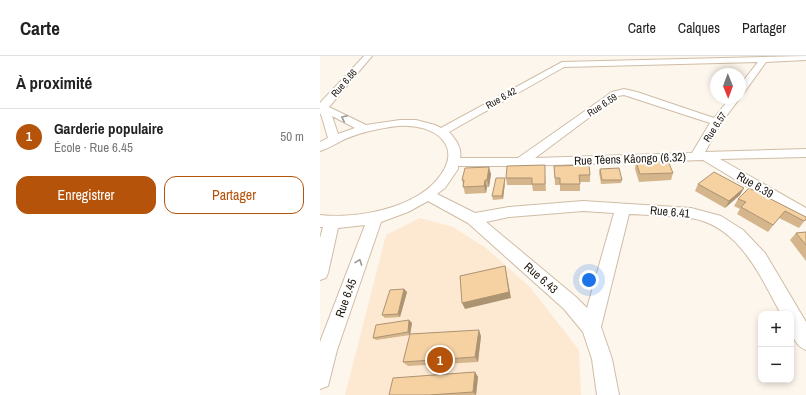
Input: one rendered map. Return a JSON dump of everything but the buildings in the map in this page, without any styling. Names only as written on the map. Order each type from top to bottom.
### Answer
[{"type":"street","name":"Rue 6.66","points":[[322,108],[368,56]]},
{"type":"street","points":[[562,60],[764,59],[800,57],[806,64]]},
{"type":"street","points":[[746,84],[764,59]]},
{"type":"street","name":"Rue 6.42","points":[[441,132],[562,60]]},
{"type":"street","name":"Rue 6.59","points":[[521,162],[615,94],[624,92],[716,122]]},
{"type":"street","name":"Rue 6.57","points":[[700,157],[716,122],[730,104]]},
{"type":"street","points":[[322,108],[364,128]]},
{"type":"street","points":[[322,108],[334,139]]},
{"type":"street","points":[[320,147],[334,139],[364,128],[404,123],[424,126],[441,132],[450,140],[455,150],[455,162],[446,178],[428,195],[406,208],[375,218],[325,222],[320,272]]},
{"type":"street","name":"Rue Têens Kâongo (6.32)","points":[[455,162],[521,162],[806,153]]},
{"type":"street","name":"Rue 6.39","points":[[700,157],[806,215]]},
{"type":"street","name":"Rue 6.43","points":[[428,195],[473,219],[570,303],[591,327],[602,359],[608,395]]},
{"type":"street","name":"Rue 6.41","points":[[473,219],[509,212],[583,206],[691,213],[716,220],[738,234],[759,258],[806,340]]},
{"type":"street","points":[[591,327],[623,208]]},
{"type":"street","name":"Rue 6.45","points":[[320,378],[323,351],[375,218]]},
{"type":"shaded area","points":[[420,218],[453,227],[486,248],[530,287],[579,350],[581,395],[345,395],[386,235]]},
{"type":"place","name":"Garderie populaire","points":[[440,360]]}]
